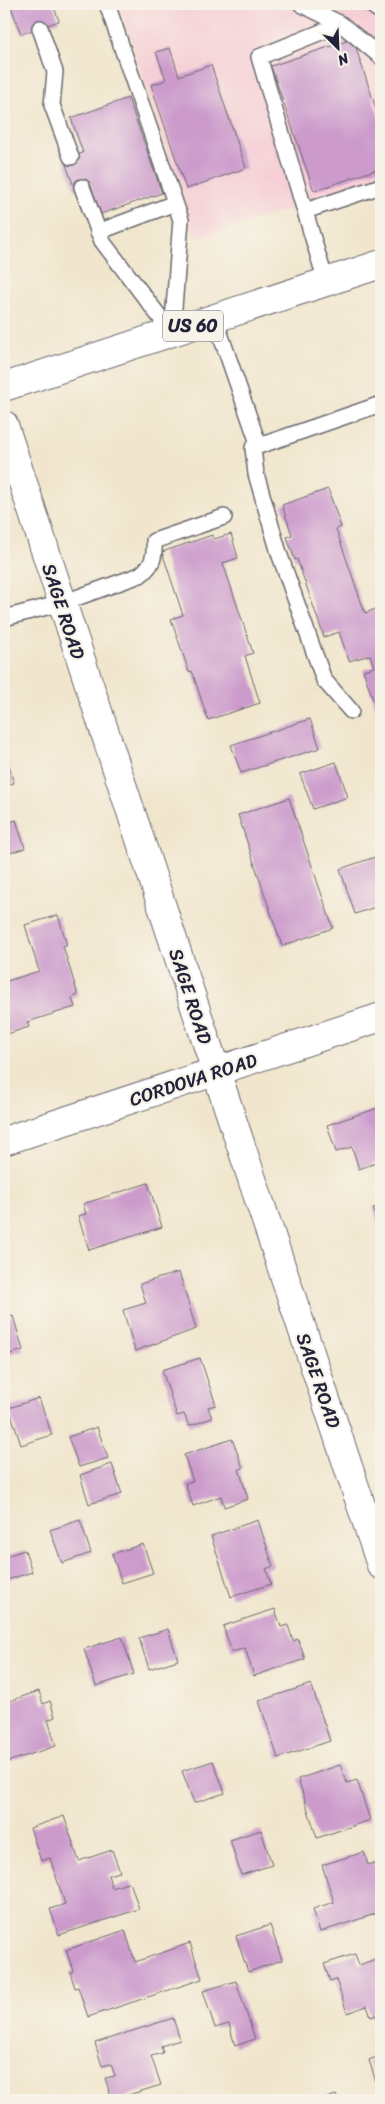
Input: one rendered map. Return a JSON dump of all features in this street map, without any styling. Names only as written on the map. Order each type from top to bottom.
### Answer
[{"type":"street","name":"US 60","points":[[4,387],[381,264]]},
{"type":"street","name":"SAGE ROAD","points":[[4,425],[216,1071],[381,1565]]},
{"type":"street","name":"CORDOVA ROAD","points":[[4,1141],[381,1017]]},
{"type":"lane","points":[[109,4],[181,220],[172,333]]},
{"type":"lane","points":[[301,4],[340,24],[381,57]]},
{"type":"lane","points":[[370,4],[381,12]]},
{"type":"lane","points":[[326,282],[259,57],[340,24]]},
{"type":"lane","points":[[40,28],[55,72],[52,105],[71,157]]},
{"type":"lane","points":[[305,211],[381,186]]},
{"type":"lane","points":[[82,188],[102,241],[172,333]]},
{"type":"lane","points":[[98,232],[175,202]]},
{"type":"lane","points":[[215,319],[260,446]]},
{"type":"lane","points":[[351,711],[324,680],[279,554],[256,474],[253,448],[381,404]]},
{"type":"lane","points":[[4,618],[62,603],[145,571],[149,568],[155,557],[154,541],[224,517]]},
{"type":"shaded area","points":[[119,4],[381,4],[381,180],[196,239]]},
{"type":"building","points":[[10,4],[53,4],[59,21],[21,34]]},
{"type":"building","points":[[353,39],[381,124],[381,168],[314,191],[271,66]]},
{"type":"building","points":[[170,48],[179,76],[211,65],[246,168],[186,189],[151,85],[166,80],[156,52]]},
{"type":"building","points":[[128,98],[162,193],[101,214],[90,184],[75,190],[64,159],[83,153],[71,118]]},
{"type":"building","points":[[328,489],[341,527],[336,529],[365,613],[381,607],[381,709],[377,711],[363,670],[374,667],[370,655],[349,661],[339,632],[324,637],[297,559],[295,560],[287,537],[292,535],[282,505]]},
{"type":"building","points":[[231,534],[238,558],[223,563],[253,653],[245,656],[260,703],[208,720],[192,671],[189,672],[171,619],[183,615],[162,552],[212,535],[214,539]]},
{"type":"building","points":[[310,719],[320,748],[241,773],[231,745]]},
{"type":"building","points":[[4,750],[14,783],[4,786]]},
{"type":"building","points":[[336,762],[348,797],[313,809],[300,774]]},
{"type":"building","points":[[289,798],[333,928],[282,946],[238,815]]},
{"type":"building","points":[[16,820],[25,848],[4,855],[4,824]]},
{"type":"building","points":[[381,855],[381,905],[355,914],[340,869]]},
{"type":"building","points":[[58,915],[67,945],[63,946],[78,995],[72,998],[75,1007],[27,1022],[29,1027],[4,1035],[4,982],[39,971],[25,925]]},
{"type":"building","points":[[381,1107],[381,1161],[359,1169],[352,1147],[336,1152],[327,1125]]},
{"type":"building","points":[[148,1183],[162,1227],[89,1250],[78,1216],[86,1214],[83,1204]]},
{"type":"building","points":[[381,1206],[381,1233],[373,1208]]},
{"type":"building","points":[[179,1272],[196,1329],[135,1351],[123,1310],[146,1303],[140,1284]]},
{"type":"building","points":[[13,1316],[23,1350],[4,1356],[4,1319]]},
{"type":"building","points":[[200,1358],[216,1405],[208,1407],[212,1418],[189,1426],[184,1414],[177,1416],[162,1370]]},
{"type":"building","points":[[39,1398],[52,1435],[21,1445],[9,1408]]},
{"type":"building","points":[[97,1427],[108,1458],[79,1467],[68,1437]]},
{"type":"building","points":[[232,1439],[243,1468],[239,1469],[248,1499],[224,1507],[221,1496],[193,1506],[185,1483],[193,1481],[184,1455]]},
{"type":"building","points":[[112,1464],[122,1494],[89,1504],[80,1475]]},
{"type":"building","points":[[80,1520],[91,1553],[62,1563],[50,1530]]},
{"type":"building","points":[[258,1520],[273,1566],[266,1569],[271,1584],[231,1597],[211,1536]]},
{"type":"building","points":[[143,1544],[153,1573],[122,1583],[112,1554]]},
{"type":"building","points":[[25,1550],[32,1572],[4,1581],[4,1552],[5,1556]]},
{"type":"building","points":[[275,1609],[281,1627],[288,1625],[293,1641],[298,1639],[305,1659],[254,1676],[245,1648],[232,1652],[223,1626]]},
{"type":"building","points":[[168,1629],[178,1660],[149,1669],[139,1638]]},
{"type":"building","points":[[122,1637],[134,1674],[96,1686],[84,1649]]},
{"type":"building","points":[[311,1684],[330,1741],[278,1758],[259,1701]]},
{"type":"building","points":[[39,1691],[43,1704],[50,1701],[55,1717],[48,1720],[56,1746],[4,1763],[4,1703]]},
{"type":"building","points":[[213,1761],[225,1793],[194,1803],[182,1771]]},
{"type":"building","points":[[340,1765],[347,1783],[357,1780],[370,1820],[317,1838],[298,1779]]},
{"type":"building","points":[[64,1816],[79,1861],[112,1850],[120,1872],[108,1875],[112,1888],[130,1882],[139,1909],[59,1935],[50,1909],[65,1904],[50,1858],[41,1861],[30,1828]]},
{"type":"building","points":[[261,1830],[272,1865],[241,1875],[230,1840]]},
{"type":"building","points":[[364,1852],[368,1865],[374,1863],[381,1885],[381,1894],[378,1895],[381,1912],[320,1932],[313,1909],[334,1902],[322,1865]]},
{"type":"building","points":[[270,1925],[282,1960],[248,1972],[236,1936]]},
{"type":"building","points":[[125,1930],[135,1962],[190,1943],[202,1979],[88,2017],[78,1987],[75,1988],[70,1972],[73,1971],[66,1950]]},
{"type":"building","points":[[355,1954],[359,1965],[381,1957],[381,2014],[371,2017],[367,2006],[347,2013],[336,1979],[330,1981],[324,1964]]},
{"type":"building","points":[[236,1981],[255,2039],[235,2046],[229,2024],[215,2028],[203,1991]]},
{"type":"building","points":[[173,2018],[180,2040],[161,2046],[163,2053],[151,2056],[161,2085],[112,2100],[105,2078],[115,2076],[111,2064],[102,2066],[95,2043]]},
{"type":"building","points":[[381,2035],[381,2052],[376,2037]]},
{"type":"building","points":[[381,2055],[381,2080],[376,2082],[369,2060]]},
{"type":"building","points":[[336,2095],[338,2100],[320,2100]]}]
